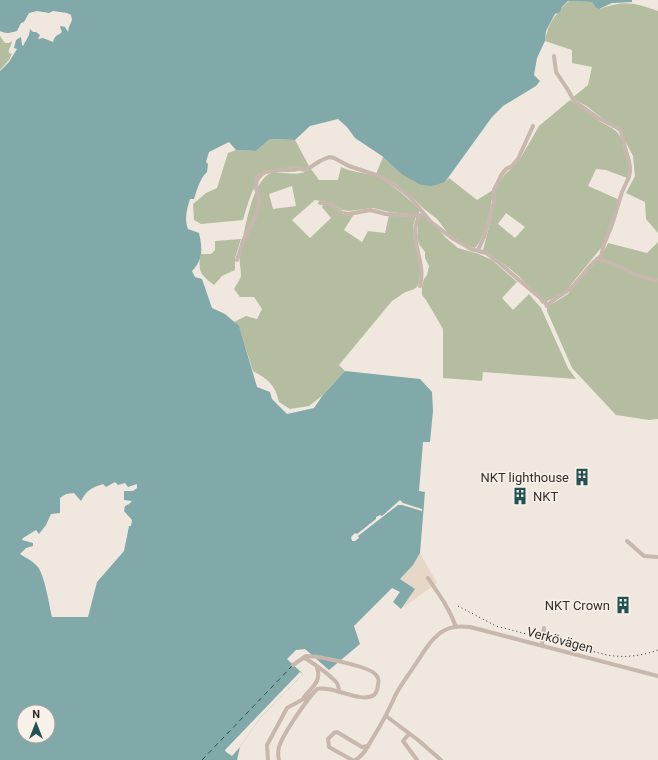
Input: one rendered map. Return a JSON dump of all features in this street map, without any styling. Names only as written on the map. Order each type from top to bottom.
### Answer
[{"type":"street","points":[[237,260],[243,240],[257,213],[259,200],[256,188],[257,178],[260,174],[295,168],[306,170],[326,158],[334,158],[349,166],[379,176],[395,185],[409,196],[431,222],[452,238],[471,249],[486,253],[545,302],[547,306],[558,296],[570,289],[593,262],[601,256],[630,168],[621,131],[598,118],[574,101],[556,72],[554,56]]},
{"type":"street","points":[[478,250],[484,237],[494,202],[494,190],[502,174],[506,169],[512,166],[518,158],[533,126]]},
{"type":"street","points":[[320,203],[331,204],[342,213],[349,214],[370,210],[386,214],[419,216]]},
{"type":"street","points":[[420,286],[422,279],[422,268],[414,228],[422,211]]},
{"type":"street","points":[[597,259],[611,263],[642,277],[658,281]]},
{"type":"street","points":[[628,541],[644,556],[658,557]]},
{"type":"street","points":[[428,578],[444,602],[456,627]]},
{"type":"street","name":"Verkövägen","points":[[368,746],[362,747],[337,732],[330,736],[327,743],[328,747],[354,760],[360,758],[368,746],[386,716],[395,696],[430,643],[435,637],[445,630],[456,627],[470,627],[658,676]]},
{"type":"street","points":[[542,645],[544,628]]},
{"type":"street","points":[[268,760],[267,745],[287,708],[317,689],[322,688],[360,697],[374,695],[377,690],[378,679],[376,674],[355,666],[312,656],[302,658],[293,665]]},
{"type":"street","points":[[302,658],[307,658],[334,679],[337,683],[339,692]]},
{"type":"street","points":[[301,700],[318,680],[319,672],[317,667]]},
{"type":"street","points":[[279,760],[278,750],[281,742],[311,694]]},
{"type":"street","points":[[386,716],[441,760]]},
{"type":"street","points":[[409,734],[404,741],[417,760]]},
{"type":"green space","points":[[569,1],[592,2],[596,8],[599,9],[616,4],[629,3],[658,11],[658,233],[646,219],[645,202],[626,193],[635,176],[633,156],[621,133],[588,107],[572,98],[588,85],[592,67],[572,63],[572,50],[545,41],[548,29],[553,19]]},
{"type":"green space","points":[[0,36],[5,43],[12,41],[9,53],[12,54],[0,70]]},
{"type":"green space","points":[[570,100],[617,132],[627,148],[632,167],[630,179],[606,170],[596,169],[588,186],[620,200],[601,248],[566,291],[542,304],[524,281],[509,268],[483,250],[495,203],[496,188],[505,174],[520,159],[539,126]],"holes":[[[506,213],[525,227],[515,238],[498,224]]]},
{"type":"green space","points":[[270,139],[295,140],[309,166],[295,172],[268,171],[255,187],[249,199],[243,220],[201,224],[194,220],[193,204],[206,193],[217,188],[228,153],[236,150],[256,151]]},
{"type":"green space","points":[[383,157],[401,174],[445,182],[449,178],[477,200],[493,190],[490,212],[485,229],[479,243],[475,248],[458,243],[450,236],[437,219],[414,199],[376,174]]},
{"type":"green space","points":[[341,167],[383,179],[420,210],[418,215],[390,212],[373,208],[349,211],[342,210],[332,203],[315,200],[292,220],[310,238],[331,218],[322,207],[324,204],[329,205],[341,213],[354,214],[344,230],[362,242],[368,231],[385,233],[389,215],[416,217],[413,231],[420,269],[419,283],[415,288],[392,301],[339,365],[345,371],[323,395],[309,406],[290,409],[279,402],[273,386],[253,371],[239,327],[234,322],[246,316],[257,319],[262,309],[254,297],[240,297],[234,289],[241,276],[240,259],[243,237],[257,188],[269,174],[294,174],[311,169],[319,180],[338,180]],"holes":[[[292,186],[296,206],[273,209],[269,194]]]},
{"type":"green space","points":[[422,214],[434,223],[445,237],[458,248],[479,254],[492,260],[517,282],[502,298],[513,310],[529,294],[541,308],[568,368],[576,379],[483,372],[482,381],[443,378],[443,329],[422,295],[422,287],[429,266],[425,258],[425,252],[419,244],[417,238],[418,223]]},
{"type":"green space","points":[[241,239],[235,258],[235,270],[222,276],[214,285],[201,272],[201,254],[211,254],[215,250],[215,241]]},
{"type":"green space","points":[[658,242],[658,419],[649,420],[616,415],[572,368],[547,311],[547,307],[568,294],[582,274],[604,251],[608,243],[647,253]]},
{"type":"shaded area","points":[[420,553],[437,583],[401,609],[415,589],[400,579],[413,565]]},
{"type":"water","points":[[0,0],[632,0],[632,2],[612,3],[599,9],[596,8],[592,2],[568,1],[562,7],[560,12],[555,14],[546,31],[545,41],[537,58],[534,75],[540,81],[536,86],[503,106],[492,117],[445,182],[432,186],[421,185],[401,174],[382,156],[355,138],[347,127],[338,119],[310,126],[295,140],[270,139],[256,151],[236,150],[229,142],[209,152],[206,162],[208,164],[207,172],[201,181],[194,199],[190,199],[186,214],[188,229],[199,233],[201,243],[199,262],[192,271],[195,277],[202,279],[212,308],[225,314],[239,326],[257,387],[270,392],[272,399],[287,414],[314,408],[323,395],[345,371],[420,379],[432,392],[433,411],[430,442],[423,442],[419,491],[425,492],[420,553],[413,565],[400,579],[415,589],[401,609],[393,602],[400,592],[392,588],[354,626],[360,644],[329,670],[305,649],[296,650],[287,659],[303,674],[260,718],[240,747],[237,760],[0,760],[0,71],[9,62],[17,49],[14,48],[16,40],[21,37],[23,46],[29,35],[30,29],[40,35],[38,39],[43,38],[53,42],[56,36],[62,32],[61,26],[65,27],[68,32],[72,20],[71,15],[53,11],[49,13],[37,11],[29,13],[17,31],[4,33],[0,31]],"holes":[[[115,482],[118,485],[125,483],[128,487],[137,484],[137,488],[133,491],[124,491],[124,500],[132,501],[125,506],[124,511],[132,520],[131,526],[129,526],[124,551],[97,582],[88,617],[52,617],[45,584],[38,567],[20,554],[26,548],[33,546],[33,543],[22,540],[36,530],[39,534],[46,525],[51,514],[60,513],[60,498],[66,494],[74,493],[81,501],[85,494],[92,488],[103,484],[106,487]]]},
{"type":"pier","points":[[400,500],[403,503],[422,509],[422,511],[398,505],[358,536],[359,538],[352,541],[351,537],[355,533],[357,534],[376,519],[376,517],[380,515],[382,516]]},
{"type":"pier","points":[[300,672],[303,674],[260,718],[232,756],[226,752],[225,750]]},
{"type":"ferry route","points":[[202,760],[292,666]]},
{"type":"railway","points":[[458,606],[496,626],[607,655],[633,656],[658,650]]},
{"type":"place","name":"NKT lighthouse","points":[[582,477]]},
{"type":"place","name":"NKT","points":[[520,496]]},
{"type":"place","name":"NKT Crown","points":[[623,605]]}]
